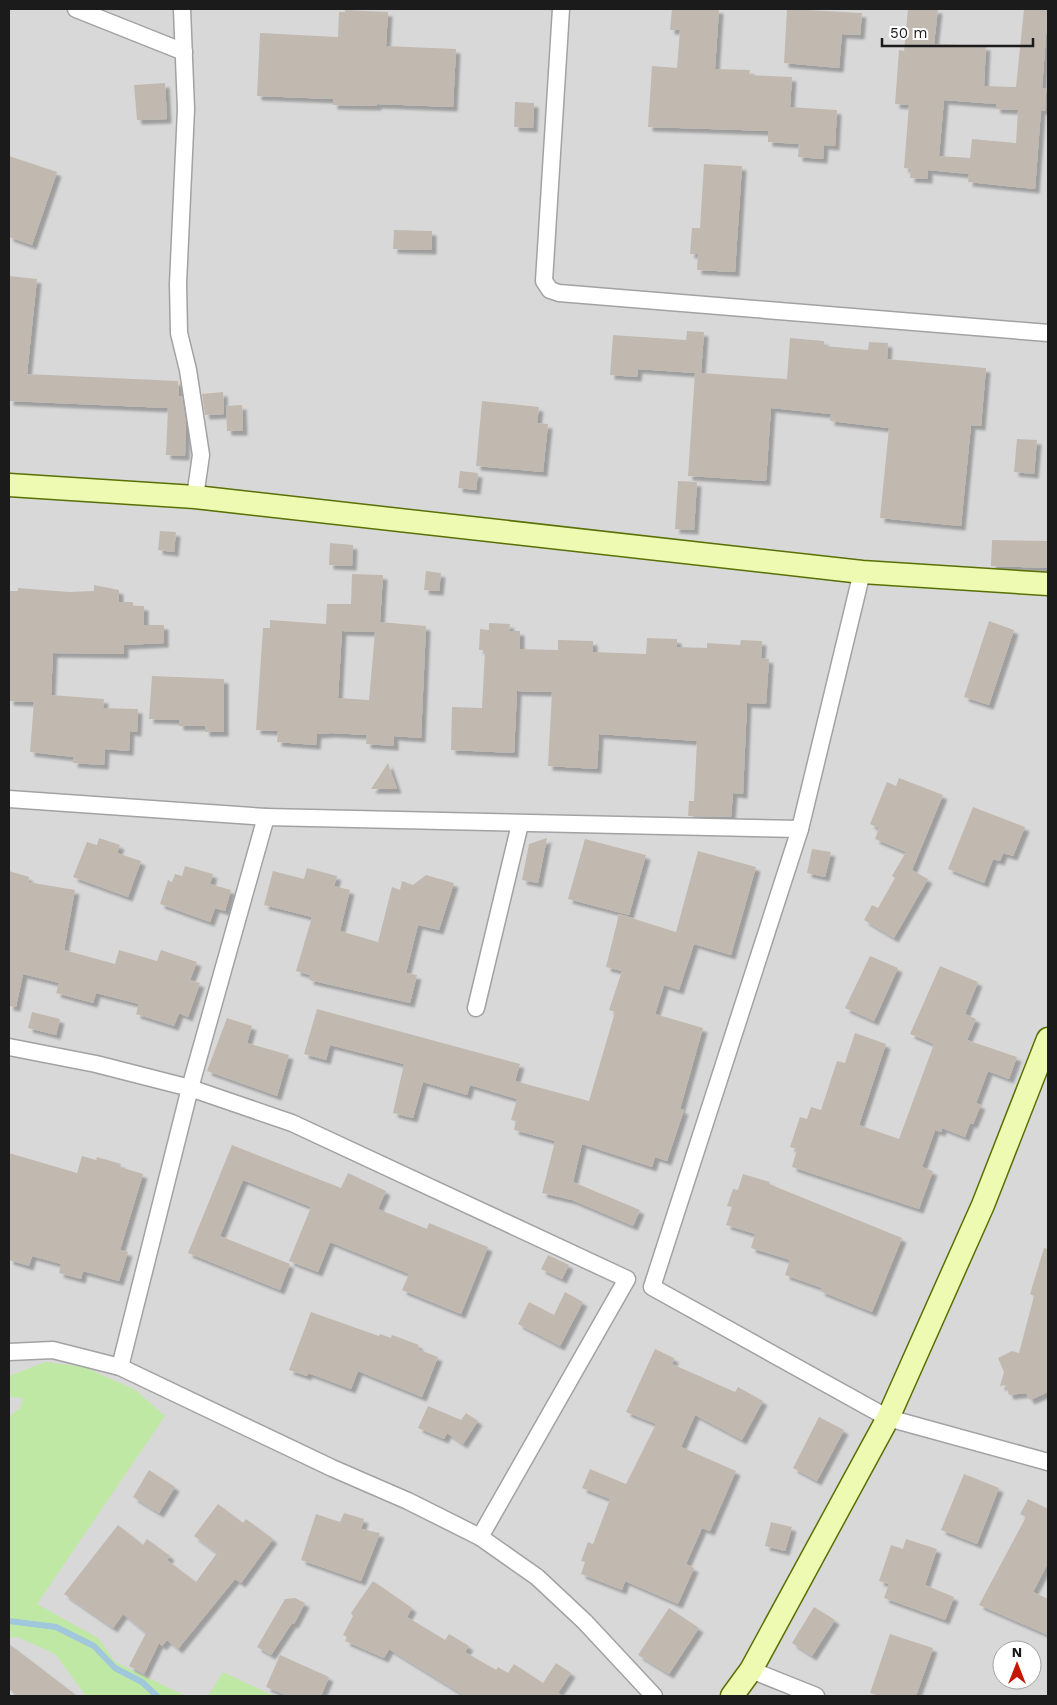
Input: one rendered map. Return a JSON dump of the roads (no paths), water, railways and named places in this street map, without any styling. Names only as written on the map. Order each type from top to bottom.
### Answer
[{"type":"street","points":[[76,9],[184,52]]},
{"type":"street","points":[[182,9],[186,109],[178,284],[179,333],[188,370],[201,455],[195,497]]},
{"type":"street","points":[[561,9],[544,281],[550,290],[569,294],[1048,333]]},
{"type":"street","points":[[9,485],[195,497],[862,572],[1048,584]]},
{"type":"street","points":[[652,1287],[800,829],[862,572]]},
{"type":"street","points":[[9,799],[266,817],[800,829]]},
{"type":"street","points":[[120,1367],[190,1088],[266,817]]},
{"type":"street","points":[[476,1008],[520,824]]},
{"type":"street","points":[[732,1696],[750,1670],[888,1418],[983,1206],[1048,1039]]},
{"type":"street","points":[[9,1047],[96,1064],[190,1088],[292,1124],[627,1279],[652,1287],[888,1418],[1048,1462]]},
{"type":"street","points":[[480,1537],[627,1279]]},
{"type":"street","points":[[9,1352],[53,1350],[120,1367],[332,1468],[408,1501],[480,1537],[537,1577],[585,1622],[654,1696]]},
{"type":"street","points":[[750,1670],[816,1696]]},
{"type":"waterway","points":[[9,1621],[56,1627],[94,1646],[115,1668],[142,1682],[157,1696]]}]
